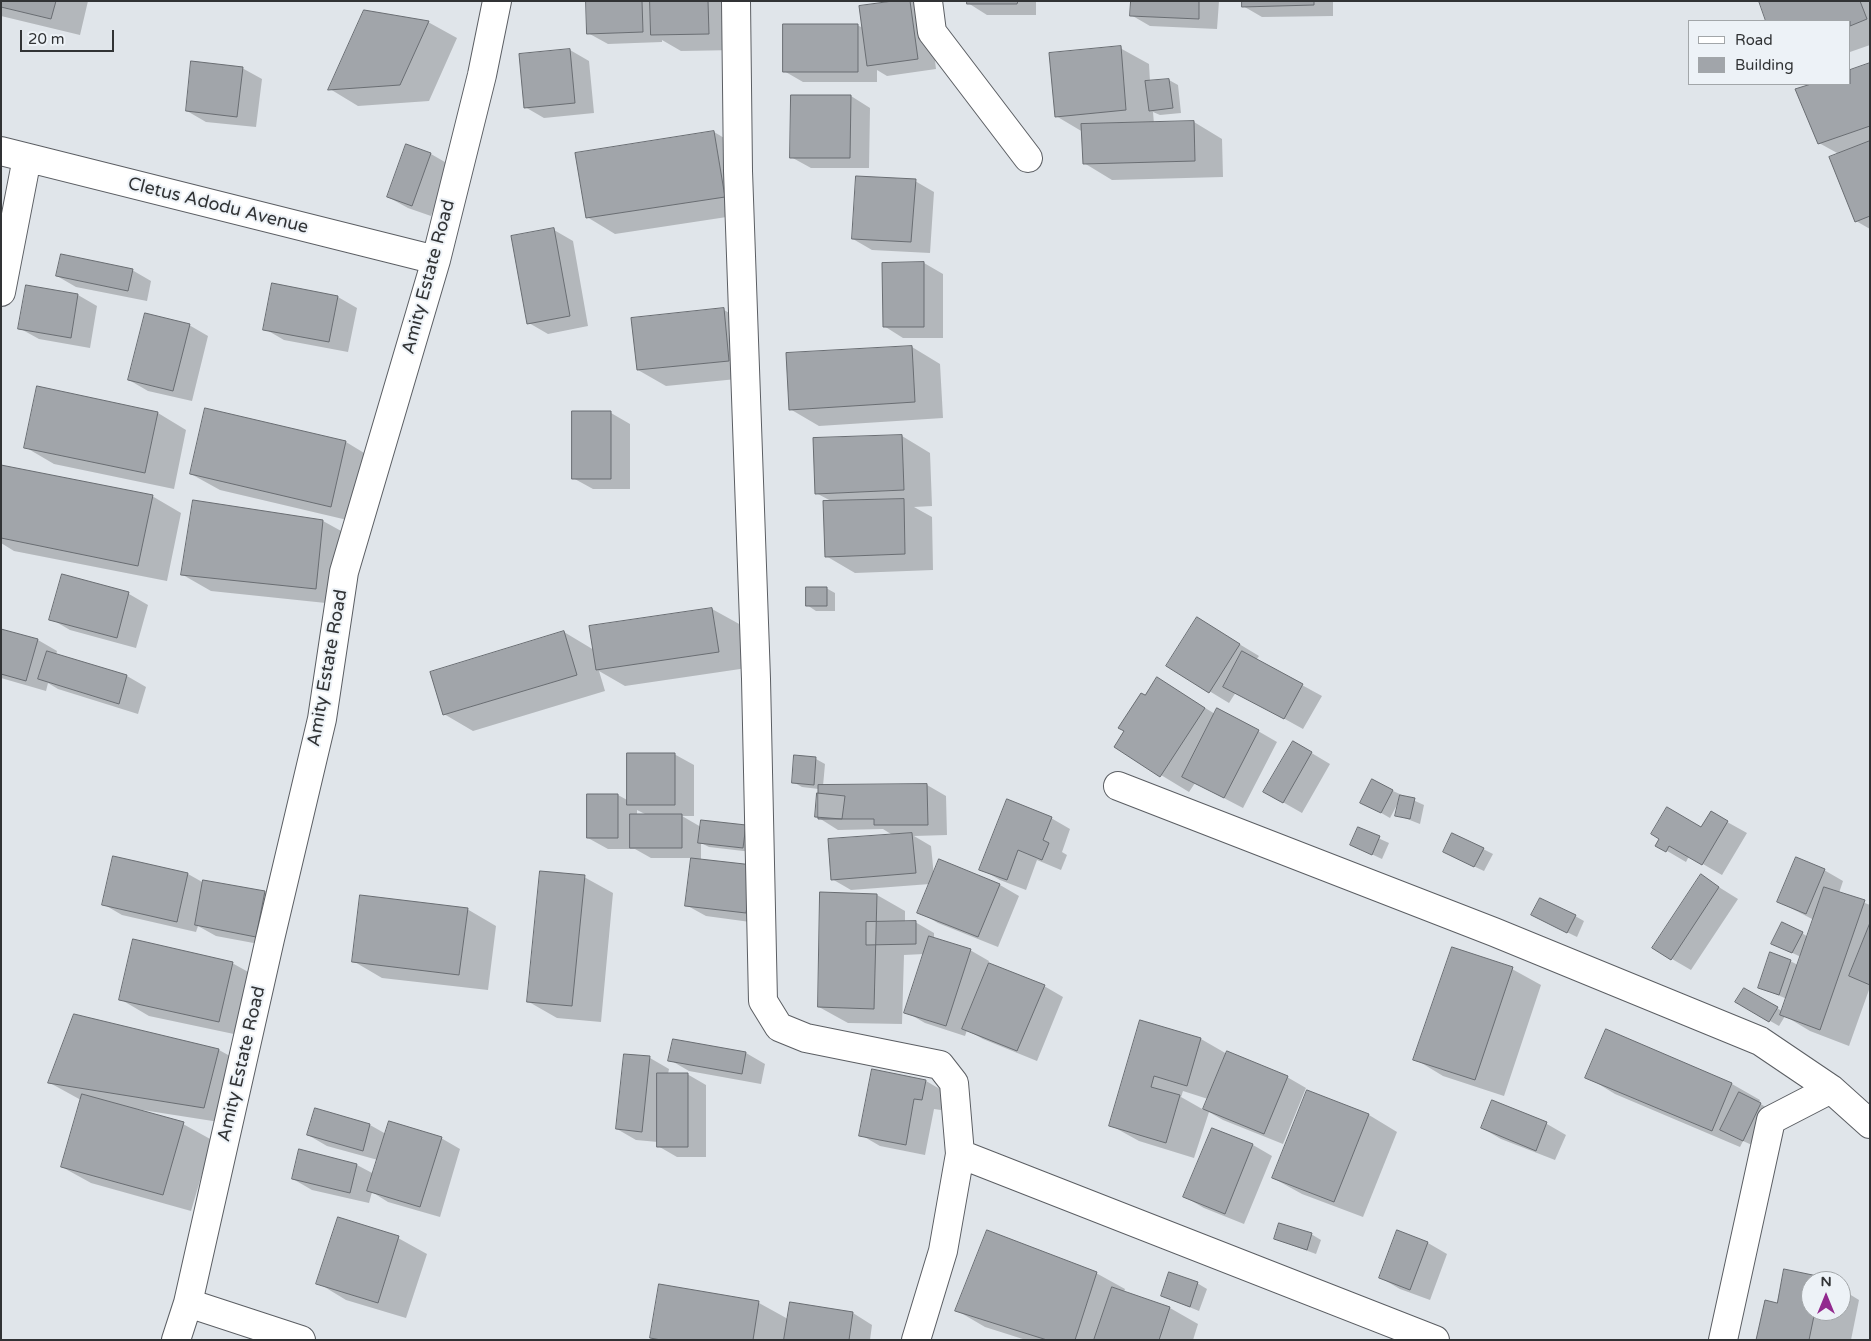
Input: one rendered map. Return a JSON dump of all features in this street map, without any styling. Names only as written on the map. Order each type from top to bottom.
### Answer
[{"type":"street","name":"Amity Estate Road","points":[[176,1340],[188,1303],[322,719],[344,572],[436,260],[482,75],[497,1]]},
{"type":"street","points":[[736,1],[738,171],[756,679],[763,1001],[779,1027],[806,1038],[940,1065],[954,1083],[960,1154],[943,1251],[916,1340]]},
{"type":"street","points":[[928,1],[932,32],[1028,158]]},
{"type":"street","name":"Cletus Adodu Avenue","points":[[1,150],[436,260]]},
{"type":"street","points":[[1,292],[28,158]]},
{"type":"street","points":[[1118,786],[1484,928],[1760,1041],[1831,1089],[1870,1124]]},
{"type":"street","points":[[1724,1340],[1771,1120],[1831,1089]]},
{"type":"street","points":[[960,1154],[1435,1340]]},
{"type":"street","points":[[188,1303],[302,1340]]},
{"type":"building","points":[[1,1],[56,1],[51,19],[1,7]]},
{"type":"building","points":[[586,1],[642,1],[643,32],[587,34]]},
{"type":"building","points":[[650,1],[708,1],[709,34],[651,35]]},
{"type":"building","points":[[893,1],[910,1],[918,59],[867,66],[859,6]]},
{"type":"building","points":[[967,1],[1018,1],[1017,4],[967,4]]},
{"type":"building","points":[[1131,1],[1199,1],[1199,19],[1130,16]]},
{"type":"building","points":[[1242,1],[1314,1],[1314,5],[1242,7]]},
{"type":"building","points":[[1759,1],[1860,1],[1867,19],[1851,26],[1851,20],[1766,20]]},
{"type":"building","points":[[364,10],[429,21],[400,85],[328,90]]},
{"type":"building","points":[[783,24],[858,24],[858,72],[783,72]]},
{"type":"building","points":[[1121,46],[1126,110],[1055,117],[1049,53]]},
{"type":"building","points":[[570,49],[575,103],[524,108],[519,54]]},
{"type":"building","points":[[191,61],[243,67],[237,117],[186,111]]},
{"type":"building","points":[[1870,63],[1870,126],[1818,144],[1795,89],[1808,85],[1851,85],[1851,70]]},
{"type":"building","points":[[1169,79],[1173,108],[1149,111],[1145,81]]},
{"type":"building","points":[[791,95],[851,95],[850,158],[790,158]]},
{"type":"building","points":[[1194,121],[1195,161],[1083,164],[1081,124]]},
{"type":"building","points":[[714,131],[725,197],[586,218],[575,153]]},
{"type":"building","points":[[1870,141],[1870,216],[1855,222],[1829,157]]},
{"type":"building","points":[[406,144],[431,153],[412,206],[387,197]]},
{"type":"building","points":[[856,176],[916,179],[911,242],[852,239]]},
{"type":"building","points":[[554,228],[570,316],[527,324],[511,236]]},
{"type":"building","points":[[61,254],[133,269],[128,291],[56,276]]},
{"type":"building","points":[[924,262],[924,327],[883,327],[882,263]]},
{"type":"building","points":[[272,283],[338,296],[329,342],[263,330]]},
{"type":"building","points":[[26,285],[78,294],[71,338],[18,329]]},
{"type":"building","points":[[724,308],[729,361],[637,370],[631,318]]},
{"type":"building","points":[[145,313],[190,324],[173,391],[128,380]]},
{"type":"building","points":[[912,346],[915,402],[789,410],[786,353]]},
{"type":"building","points":[[37,386],[158,412],[145,473],[24,448]]},
{"type":"building","points":[[205,408],[346,441],[331,507],[190,474]]},
{"type":"building","points":[[572,411],[611,411],[611,479],[572,479]]},
{"type":"building","points":[[902,435],[904,490],[815,494],[813,438]]},
{"type":"building","points":[[1,465],[153,495],[138,566],[1,538]]},
{"type":"building","points":[[904,499],[905,554],[825,557],[823,501]]},
{"type":"building","points":[[193,500],[323,520],[316,589],[181,575]]},
{"type":"building","points":[[62,574],[129,592],[117,638],[49,620]]},
{"type":"building","points":[[806,587],[827,587],[827,606],[806,606]]},
{"type":"building","points":[[712,608],[719,652],[596,670],[589,626]]},
{"type":"building","points":[[1197,617],[1240,644],[1209,693],[1166,666]]},
{"type":"building","points":[[1,629],[38,639],[26,681],[1,674]]},
{"type":"building","points":[[564,631],[577,675],[443,715],[430,672]]},
{"type":"building","points":[[47,651],[127,675],[119,704],[38,679]]},
{"type":"building","points":[[1242,651],[1303,684],[1284,719],[1223,687]]},
{"type":"building","points":[[1157,677],[1205,708],[1160,777],[1114,747],[1124,731],[1118,728],[1141,693],[1145,695]]},
{"type":"building","points":[[1217,708],[1259,730],[1224,798],[1182,777]]},
{"type":"building","points":[[1293,741],[1312,752],[1283,803],[1263,792]]},
{"type":"building","points":[[627,753],[675,753],[675,805],[627,805]]},
{"type":"building","points":[[794,755],[816,757],[814,785],[792,783]]},
{"type":"building","points":[[1372,779],[1393,790],[1381,813],[1360,803]]},
{"type":"building","points":[[927,784],[928,825],[874,825],[874,819],[818,819],[818,785]]},
{"type":"building","points":[[817,793],[845,796],[842,819],[815,817]]},
{"type":"building","points":[[587,794],[618,794],[618,838],[587,838]]},
{"type":"building","points":[[1400,795],[1415,798],[1410,819],[1395,816]]},
{"type":"building","points":[[1007,799],[1052,817],[1043,840],[1049,843],[1042,860],[1018,850],[1007,880],[979,870]]},
{"type":"building","points":[[1667,807],[1701,827],[1711,811],[1728,821],[1702,865],[1669,846],[1666,852],[1655,846],[1659,839],[1651,834]]},
{"type":"building","points":[[630,814],[682,814],[682,848],[630,848]]},
{"type":"building","points":[[701,820],[746,825],[743,848],[698,843]]},
{"type":"building","points":[[1358,827],[1380,836],[1372,855],[1350,845]]},
{"type":"building","points":[[912,833],[916,873],[831,880],[828,839]]},
{"type":"building","points":[[1452,833],[1484,848],[1474,867],[1443,852]]},
{"type":"building","points":[[113,856],[188,873],[177,922],[102,905]]},
{"type":"building","points":[[1796,857],[1825,869],[1806,914],[1777,902]]},
{"type":"building","points":[[691,858],[753,865],[746,913],[685,906]]},
{"type":"building","points":[[939,859],[1000,884],[978,937],[917,913]]},
{"type":"building","points":[[540,871],[585,875],[572,1006],[527,1002]]},
{"type":"building","points":[[1701,874],[1719,887],[1671,960],[1652,948]]},
{"type":"building","points":[[203,880],[265,891],[256,937],[195,925]]},
{"type":"building","points":[[1824,887],[1865,900],[1820,1030],[1780,1015]]},
{"type":"building","points":[[820,892],[877,894],[874,1009],[818,1007]]},
{"type":"building","points":[[360,895],[468,908],[459,975],[352,962]]},
{"type":"building","points":[[1540,898],[1576,915],[1567,933],[1531,915]]},
{"type":"building","points":[[916,921],[916,944],[866,945],[866,922]]},
{"type":"building","points":[[1782,922],[1803,932],[1792,953],[1771,944]]},
{"type":"building","points":[[1870,923],[1870,985],[1849,976]]},
{"type":"building","points":[[929,936],[971,949],[946,1026],[904,1013]]},
{"type":"building","points":[[133,939],[233,962],[219,1022],[119,1000]]},
{"type":"building","points":[[1452,947],[1513,967],[1475,1080],[1413,1060]]},
{"type":"building","points":[[1770,952],[1791,960],[1779,995],[1758,988]]},
{"type":"building","points":[[989,963],[1045,985],[1017,1051],[962,1029]]},
{"type":"building","points":[[1744,988],[1778,1007],[1769,1022],[1735,1002]]},
{"type":"building","points":[[74,1014],[219,1049],[204,1108],[48,1083]]},
{"type":"building","points":[[1140,1020],[1201,1038],[1187,1086],[1154,1076],[1151,1087],[1180,1095],[1166,1143],[1109,1126]]},
{"type":"building","points":[[1606,1029],[1732,1083],[1712,1131],[1585,1078]]},
{"type":"building","points":[[673,1039],[746,1052],[742,1074],[668,1061]]},
{"type":"building","points":[[1227,1051],[1288,1076],[1264,1134],[1203,1109]]},
{"type":"building","points":[[624,1054],[650,1056],[642,1132],[616,1129]]},
{"type":"building","points":[[872,1069],[926,1080],[922,1100],[914,1099],[906,1145],[859,1136]]},
{"type":"building","points":[[657,1073],[688,1073],[688,1147],[657,1147]]},
{"type":"building","points":[[1307,1090],[1369,1114],[1334,1202],[1272,1178]]},
{"type":"building","points":[[1739,1092],[1761,1103],[1743,1141],[1720,1130]]},
{"type":"building","points":[[82,1094],[184,1122],[163,1195],[61,1167]]},
{"type":"building","points":[[1492,1100],[1547,1122],[1536,1151],[1481,1128]]},
{"type":"building","points":[[315,1108],[370,1124],[363,1151],[307,1135]]},
{"type":"building","points":[[389,1121],[442,1137],[420,1207],[367,1191]]},
{"type":"building","points":[[1212,1128],[1253,1144],[1225,1214],[1183,1197]]},
{"type":"building","points":[[299,1149],[357,1164],[350,1193],[292,1179]]},
{"type":"building","points":[[338,1217],[399,1236],[378,1303],[316,1284]]},
{"type":"building","points":[[1279,1223],[1312,1233],[1307,1250],[1274,1239]]},
{"type":"building","points":[[987,1230],[1097,1272],[1075,1340],[1047,1340],[955,1311]]},
{"type":"building","points":[[1397,1230],[1428,1242],[1410,1290],[1379,1278]]},
{"type":"building","points":[[1784,1269],[1801,1273],[1801,1321],[1813,1321],[1809,1340],[1756,1340],[1765,1300],[1777,1303]]},
{"type":"building","points":[[1169,1272],[1198,1282],[1190,1307],[1161,1296]]},
{"type":"building","points":[[659,1284],[759,1301],[753,1340],[661,1340],[650,1338]]},
{"type":"building","points":[[1112,1287],[1170,1307],[1159,1340],[1094,1340]]},
{"type":"building","points":[[790,1302],[853,1312],[849,1340],[784,1340]]}]
